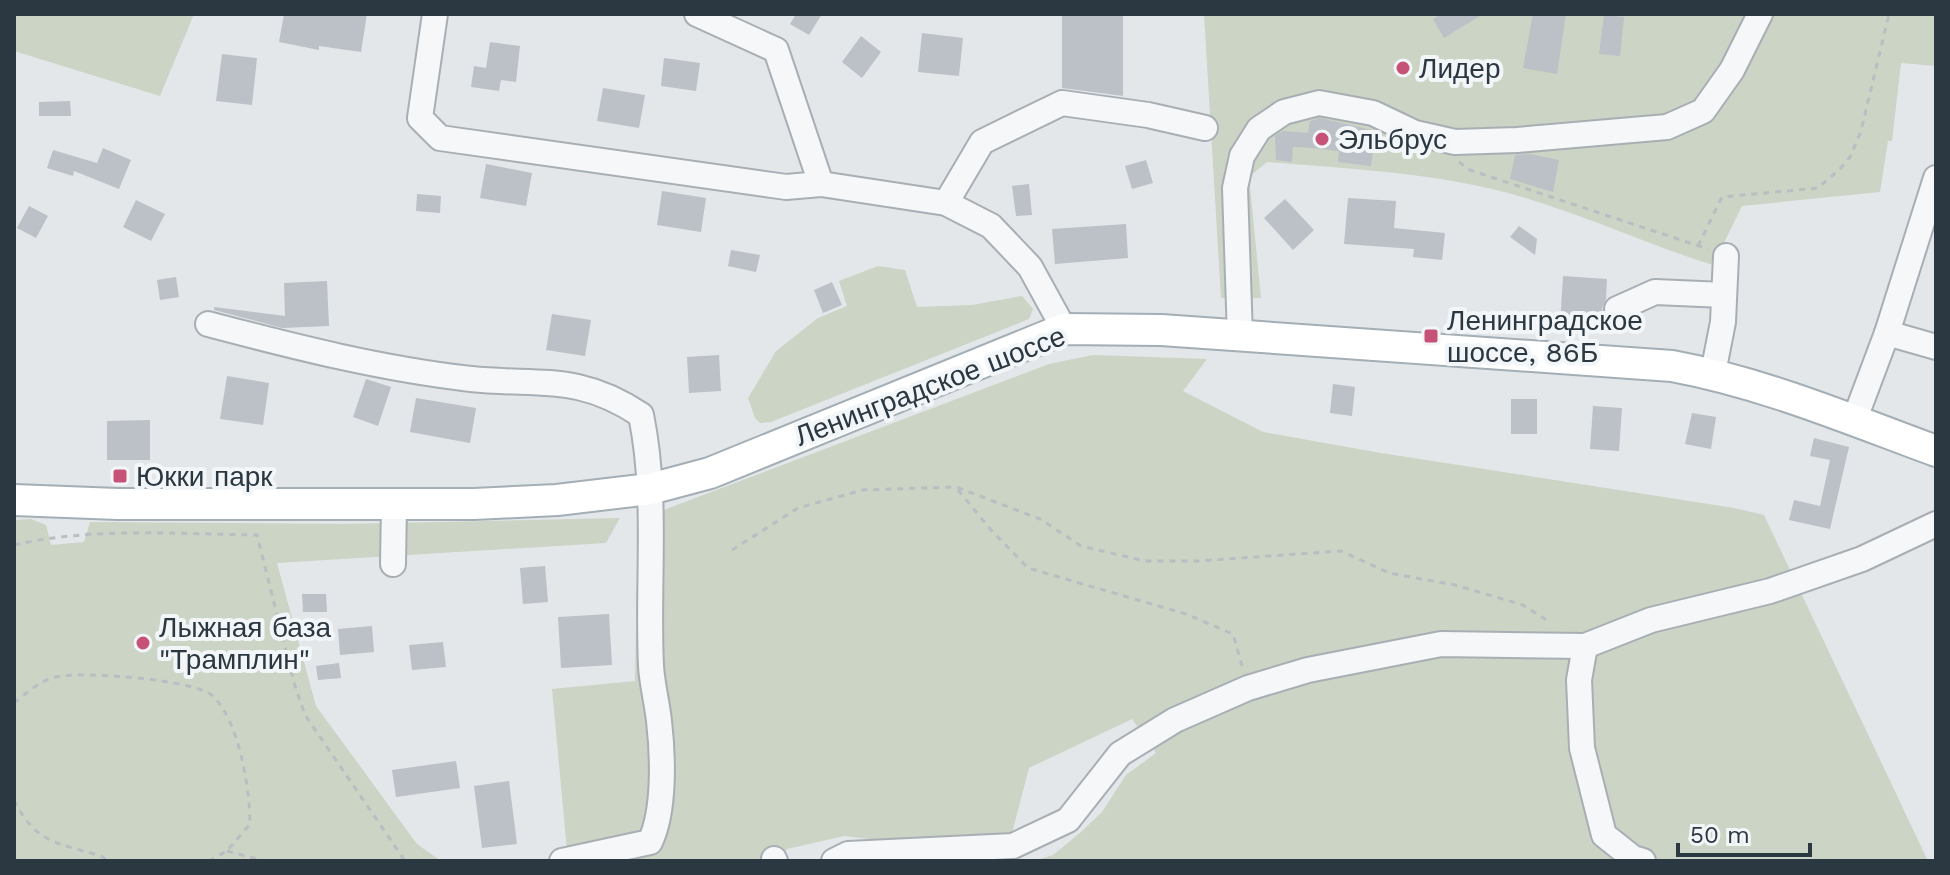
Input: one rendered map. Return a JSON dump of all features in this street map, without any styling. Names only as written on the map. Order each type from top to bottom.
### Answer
[{"type":"main road","name":"Ленинградское шоссе","points":[[14,500],[131,504],[394,505],[557,500],[650,489],[710,473],[1064,329],[1161,330],[1658,365],[1713,373],[1760,386],[1936,451]]},
{"type":"street","points":[[435,14],[420,118],[440,138],[786,187],[821,184],[946,203],[991,226],[1030,267],[1064,329]]},
{"type":"street","points":[[697,14],[776,50],[821,184]]},
{"type":"street","points":[[1240,337],[1235,188],[1242,156],[1259,129],[1284,112],[1319,103],[1373,113],[1415,133],[1455,142],[1667,127],[1703,111],[1732,70],[1760,14]]},
{"type":"street","points":[[946,203],[982,142],[1062,103],[1148,115],[1205,128]]},
{"type":"street","points":[[1854,421],[1887,333],[1936,178]]},
{"type":"street","points":[[1713,373],[1721,331],[1726,256]]},
{"type":"street","points":[[1617,309],[1655,292],[1724,295]]},
{"type":"street","points":[[208,324],[317,353],[473,379],[577,385],[618,400],[641,415],[650,489],[651,668],[660,722],[657,828],[650,842],[562,861]]},
{"type":"street","points":[[1887,333],[1936,347]]},
{"type":"street","points":[[393,564],[394,505]]},
{"type":"street","points":[[834,861],[848,854],[1013,846],[1068,820],[1120,754],[1175,720],[1248,688],[1308,670],[1441,644],[1585,646],[1651,620],[1770,591],[1862,559],[1936,524]]},
{"type":"street","points":[[1585,646],[1579,680],[1582,748],[1604,835],[1633,858],[1643,861]]},
{"type":"path","points":[[1698,246],[1722,197],[1818,188],[1850,157],[1861,131],[1889,14]]},
{"type":"path","points":[[1470,170],[1726,256]]},
{"type":"path","points":[[732,550],[798,508],[863,490],[956,487],[1040,519],[1081,546],[1145,561],[1198,561],[1341,551],[1389,573],[1455,585],[1523,605],[1585,646]]},
{"type":"path","points":[[956,487],[991,530],[1028,568],[1186,614],[1233,634],[1248,688]]},
{"type":"path","points":[[14,545],[46,538],[145,534],[257,535],[305,715],[405,861]]},
{"type":"path","points":[[14,703],[54,677],[147,679],[194,687],[212,695],[229,723],[250,793],[250,824],[227,851],[209,861]]},
{"type":"path","points":[[14,800],[25,822],[44,839],[101,856],[108,861]]},
{"type":"path","points":[[227,851],[265,861]]},
{"type":"green space","points":[[14,14],[194,14],[160,96],[14,51]]},
{"type":"green space","points":[[1204,14],[1936,14],[1936,66],[1901,63],[1892,141],[1888,141],[1880,192],[1742,206],[1713,265],[1548,205],[1492,189],[1409,175],[1267,162],[1249,177],[1261,298],[1221,298]]},
{"type":"green space","points":[[878,266],[905,270],[917,307],[972,305],[1022,296],[1033,309],[1029,319],[771,422],[760,423],[748,398],[776,351],[818,318],[847,306],[839,281]]},
{"type":"green space","points":[[1093,355],[1207,359],[1183,391],[1263,432],[1764,515],[1928,861],[1034,861],[1053,855],[1081,832],[1102,812],[1126,775],[1156,753],[1132,719],[1029,768],[1012,833],[919,845],[844,836],[787,849],[779,861],[568,861],[552,689],[635,681],[638,536],[661,511],[1049,364]]},
{"type":"green space","name":"Лыжная база \"Трамплин\"","points":[[620,518],[606,543],[277,563],[316,706],[417,844],[441,861],[14,861],[14,520],[31,519],[46,525],[51,545],[84,542],[90,522],[344,524]]},
{"type":"building","points":[[284,14],[367,14],[361,52],[319,46],[319,50],[279,42]]},
{"type":"building","points":[[796,14],[822,14],[809,35],[790,24]]},
{"type":"building","points":[[1062,14],[1123,14],[1123,96],[1062,88]]},
{"type":"building","points":[[1441,14],[1483,14],[1444,38],[1433,19]]},
{"type":"building","points":[[1533,14],[1566,14],[1557,74],[1523,68]]},
{"type":"building","points":[[1604,15],[1624,17],[1620,56],[1599,54]]},
{"type":"building","points":[[922,33],[963,38],[959,76],[918,72]]},
{"type":"building","points":[[861,36],[881,52],[862,78],[842,62]]},
{"type":"building","points":[[490,42],[520,46],[516,82],[501,80],[499,91],[471,87],[474,66],[486,68]]},
{"type":"building","points":[[222,54],[257,58],[252,105],[216,101]]},
{"type":"building","points":[[664,58],[700,63],[696,91],[661,86]]},
{"type":"building","points":[[603,88],[645,95],[639,128],[597,121]]},
{"type":"building","points":[[70,101],[71,116],[39,116],[39,102]]},
{"type":"building","points":[[1320,118],[1376,131],[1371,166],[1338,162],[1339,151],[1300,147],[1293,147],[1292,162],[1276,160],[1275,136],[1283,131],[1308,133],[1310,121]]},
{"type":"building","points":[[103,148],[131,160],[119,189],[74,171],[73,176],[47,168],[53,150],[97,163]]},
{"type":"building","points":[[1530,154],[1559,160],[1553,192],[1510,179],[1515,155]]},
{"type":"building","points":[[1146,160],[1153,183],[1132,189],[1125,166]]},
{"type":"building","points":[[486,164],[532,173],[526,206],[480,198]]},
{"type":"building","points":[[1029,184],[1032,215],[1016,216],[1012,186]]},
{"type":"building","points":[[662,191],[706,198],[701,232],[657,225]]},
{"type":"building","points":[[417,194],[441,196],[440,213],[416,211]]},
{"type":"building","points":[[1348,198],[1396,201],[1394,228],[1445,233],[1442,260],[1413,257],[1414,249],[1344,244]]},
{"type":"building","points":[[1285,199],[1314,230],[1293,250],[1264,218]]},
{"type":"building","points":[[136,200],[165,214],[151,241],[123,227]]},
{"type":"building","points":[[29,206],[48,216],[36,238],[17,228]]},
{"type":"building","points":[[1126,224],[1128,258],[1055,264],[1052,229]]},
{"type":"building","points":[[1519,226],[1537,239],[1535,255],[1510,237]]},
{"type":"building","points":[[731,250],[760,255],[756,272],[728,266]]},
{"type":"building","points":[[1563,276],[1607,279],[1606,299],[1602,308],[1605,328],[1560,325]]},
{"type":"building","points":[[176,277],[179,297],[160,300],[157,280]]},
{"type":"building","points":[[327,281],[329,326],[282,328],[214,310],[214,307],[285,316],[284,283]]},
{"type":"building","points":[[832,282],[842,305],[823,313],[814,290]]},
{"type":"building","points":[[552,314],[591,320],[585,356],[546,350]]},
{"type":"building","points":[[719,355],[721,391],[689,393],[687,357]]},
{"type":"building","points":[[227,376],[269,383],[263,425],[220,419]]},
{"type":"building","points":[[366,379],[391,387],[378,426],[353,417]]},
{"type":"building","points":[[1333,384],[1355,387],[1352,416],[1330,413]]},
{"type":"building","points":[[416,398],[476,408],[470,443],[410,432]]},
{"type":"building","points":[[1511,399],[1537,399],[1537,434],[1511,434]]},
{"type":"building","points":[[1593,406],[1622,408],[1619,451],[1590,449]]},
{"type":"building","points":[[1692,413],[1716,417],[1711,449],[1685,444]]},
{"type":"building","points":[[150,420],[150,460],[107,460],[107,421]]},
{"type":"building","points":[[1814,438],[1849,447],[1830,529],[1789,520],[1794,500],[1820,506],[1830,460],[1810,456]]},
{"type":"building","points":[[545,566],[548,602],[523,604],[520,568]]},
{"type":"building","points":[[302,594],[326,594],[327,612],[303,612]]},
{"type":"building","points":[[609,614],[612,665],[561,668],[558,617]]},
{"type":"building","points":[[372,626],[374,652],[340,655],[338,629]]},
{"type":"building","points":[[443,642],[446,667],[412,670],[409,645]]},
{"type":"building","points":[[339,663],[341,678],[318,680],[316,666]]},
{"type":"building","points":[[456,761],[460,788],[396,797],[392,770]]},
{"type":"building","points":[[509,781],[517,844],[482,848],[474,786]]},
{"type":"place","name":"Лидер","points":[[1403,68]]},
{"type":"place","name":"Эльбрус","points":[[1322,139]]},
{"type":"place","name":"Ленинградское шоссе, 86Б","points":[[1431,336]]},
{"type":"place","name":"Юкки парк","points":[[120,476]]},
{"type":"place","name":"Лыжная база \"Трамплин\"","points":[[143,643]]}]
